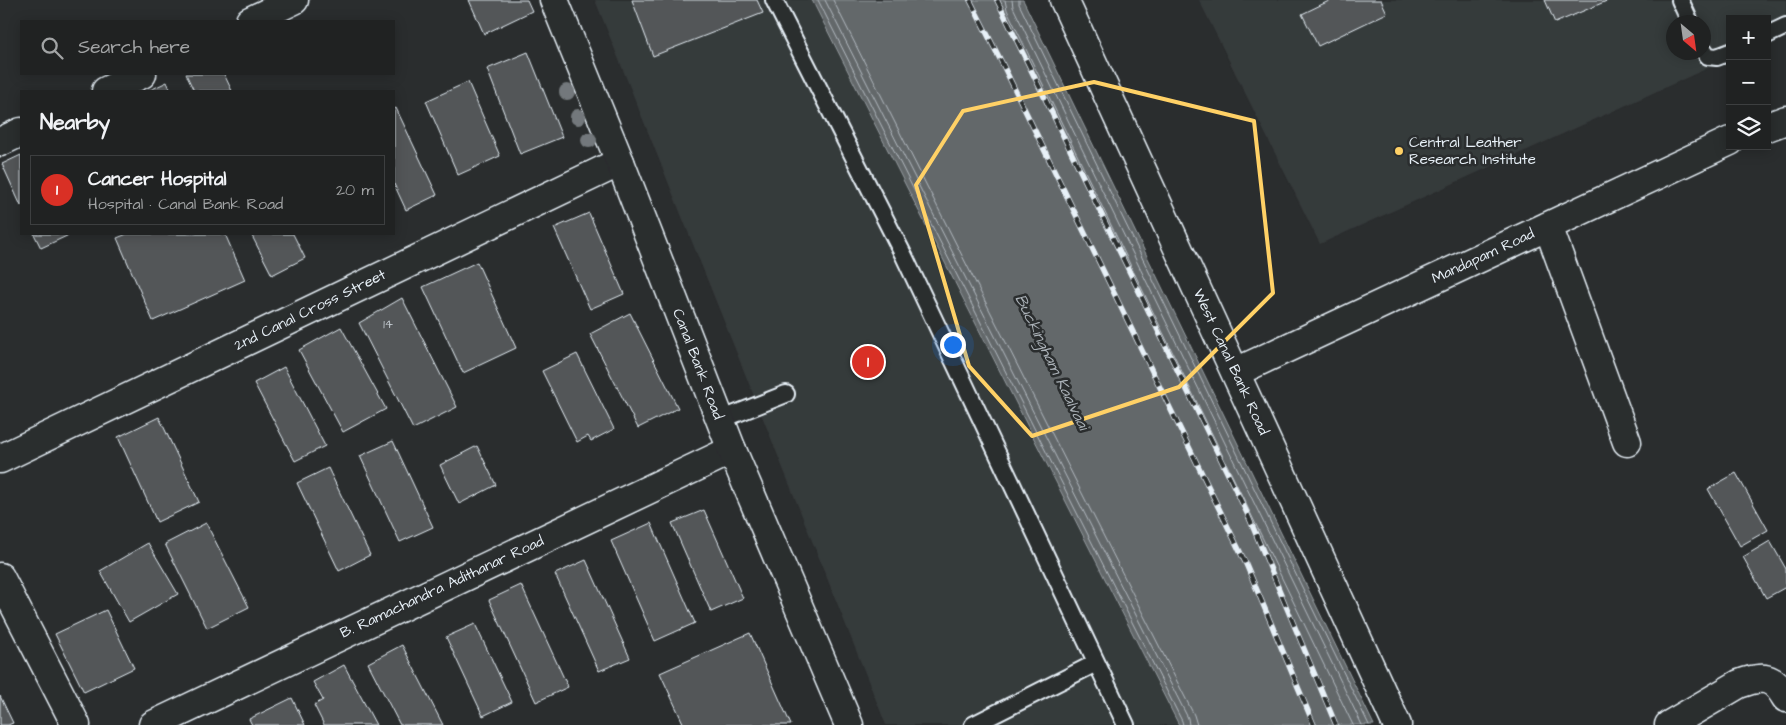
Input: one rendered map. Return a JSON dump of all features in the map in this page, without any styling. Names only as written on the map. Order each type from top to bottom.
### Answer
[{"type":"street","points":[[252,20],[294,0]]},
{"type":"street","name":"Canal Bank Road","points":[[554,0],[620,162],[732,450],[849,725]]},
{"type":"street","name":"West Canal Bank Road","points":[[1064,0],[1397,725]]},
{"type":"street","points":[[108,90],[140,75]]},
{"type":"street","points":[[1771,126],[1786,120]]},
{"type":"street","points":[[0,142],[20,132]]},
{"type":"street","name":"Mandapam Road","points":[[1236,372],[1726,143]]},
{"type":"street","name":"2nd Canal Cross Street","points":[[0,459],[620,162]]},
{"type":"street","points":[[1548,226],[1627,442]]},
{"type":"street","name":"B. Ramachandra Adithanar Road","points":[[153,725],[732,450]]},
{"type":"street","points":[[0,577],[76,725]]},
{"type":"street","points":[[1669,725],[1739,684],[1760,678],[1770,680],[1778,685],[1786,698]]},
{"type":"lane","points":[[774,0],[904,256],[1126,725]]},
{"type":"lane","points":[[1680,0],[1687,15]]},
{"type":"lane","points":[[1771,33],[1786,26]]},
{"type":"lane","points":[[1711,56],[1717,57],[1726,54]]},
{"type":"lane","points":[[720,420],[786,394]]},
{"type":"lane","points":[[973,725],[1096,663]]},
{"type":"highlighted area","points":[[1094,82],[1254,121],[1273,293],[1179,387],[1032,436],[969,366],[916,185],[963,111]]},
{"type":"shaded area","points":[[595,0],[812,0],[1179,725],[886,725]]},
{"type":"shaded area","name":"Central Leather Research Institute","points":[[1199,0],[1786,0],[1786,32],[1771,39],[1771,15],[1726,15],[1726,60],[1320,244]]},
{"type":"water","name":"Buckingham Kaalvaai","points":[[812,0],[1023,0],[1374,725],[1179,725]]},
{"type":"building","points":[[469,0],[527,0],[532,11],[484,34]]},
{"type":"building","points":[[632,0],[757,0],[763,13],[653,56]]},
{"type":"building","points":[[1331,0],[1381,0],[1387,13],[1318,46],[1302,14]]},
{"type":"building","points":[[1545,0],[1609,0],[1555,23]]},
{"type":"building","points":[[528,52],[562,137],[520,154],[487,69]]},
{"type":"building","points":[[186,75],[224,75],[232,90],[194,90]]},
{"type":"building","points":[[167,82],[171,90],[150,90]]},
{"type":"building","points":[[468,82],[500,156],[458,175],[426,101]]},
{"type":"building","points":[[395,108],[437,195],[406,210],[395,186]]},
{"type":"building","points":[[20,155],[20,204],[2,164]]},
{"type":"building","points":[[589,213],[624,294],[590,309],[554,228]]},
{"type":"building","points":[[34,235],[69,235],[41,248]]},
{"type":"building","points":[[124,235],[225,235],[245,280],[153,321],[117,238]]},
{"type":"building","points":[[252,235],[294,235],[305,258],[272,275]]},
{"type":"building","points":[[477,262],[516,348],[463,373],[423,287]]},
{"type":"building","points":[[402,298],[457,407],[413,429],[359,323]]},
{"type":"building","points":[[630,313],[678,408],[638,428],[590,334]]},
{"type":"building","points":[[341,327],[386,409],[343,432],[299,350]]},
{"type":"building","points":[[577,354],[614,429],[591,441],[588,436],[577,442],[542,371]]},
{"type":"building","points":[[284,367],[325,446],[295,461],[254,383]]},
{"type":"building","points":[[159,417],[199,502],[157,522],[118,437]]},
{"type":"building","points":[[393,441],[433,527],[400,542],[360,456]]},
{"type":"building","points":[[477,446],[496,485],[459,504],[440,465]]},
{"type":"building","points":[[328,468],[370,555],[339,571],[297,483]]},
{"type":"building","points":[[1736,473],[1768,530],[1740,546],[1708,489]]},
{"type":"building","points":[[704,510],[743,598],[711,612],[672,523]]},
{"type":"building","points":[[206,523],[249,607],[207,628],[165,544]]},
{"type":"building","points":[[651,523],[695,623],[655,641],[611,541]]},
{"type":"building","points":[[1770,541],[1786,569],[1786,587],[1766,598],[1743,557]]},
{"type":"building","points":[[148,543],[178,594],[129,622],[100,571]]},
{"type":"building","points":[[586,560],[630,658],[599,671],[555,574]]},
{"type":"building","points":[[521,585],[568,687],[536,702],[489,600]]},
{"type":"building","points":[[106,610],[134,668],[84,692],[55,634]]},
{"type":"building","points":[[475,624],[512,702],[483,716],[446,637]]},
{"type":"building","points":[[750,633],[791,725],[684,725],[660,673]]},
{"type":"building","points":[[402,645],[443,725],[400,725],[368,663]]},
{"type":"building","points":[[344,665],[376,725],[324,725],[314,705],[323,700],[313,682]]},
{"type":"building","points":[[0,696],[13,723],[8,725],[0,725]]},
{"type":"building","points":[[292,698],[305,725],[252,725],[249,719]]},
{"type":"railway","points":[[970,0],[1246,564],[1314,725]]},
{"type":"railway","points":[[997,0],[1247,513],[1336,725]]},
{"type":"place","name":"Central Leather Research Institute","points":[[1399,151]]},
{"type":"place","name":"Cancer Hospital","points":[[868,362]]}]
